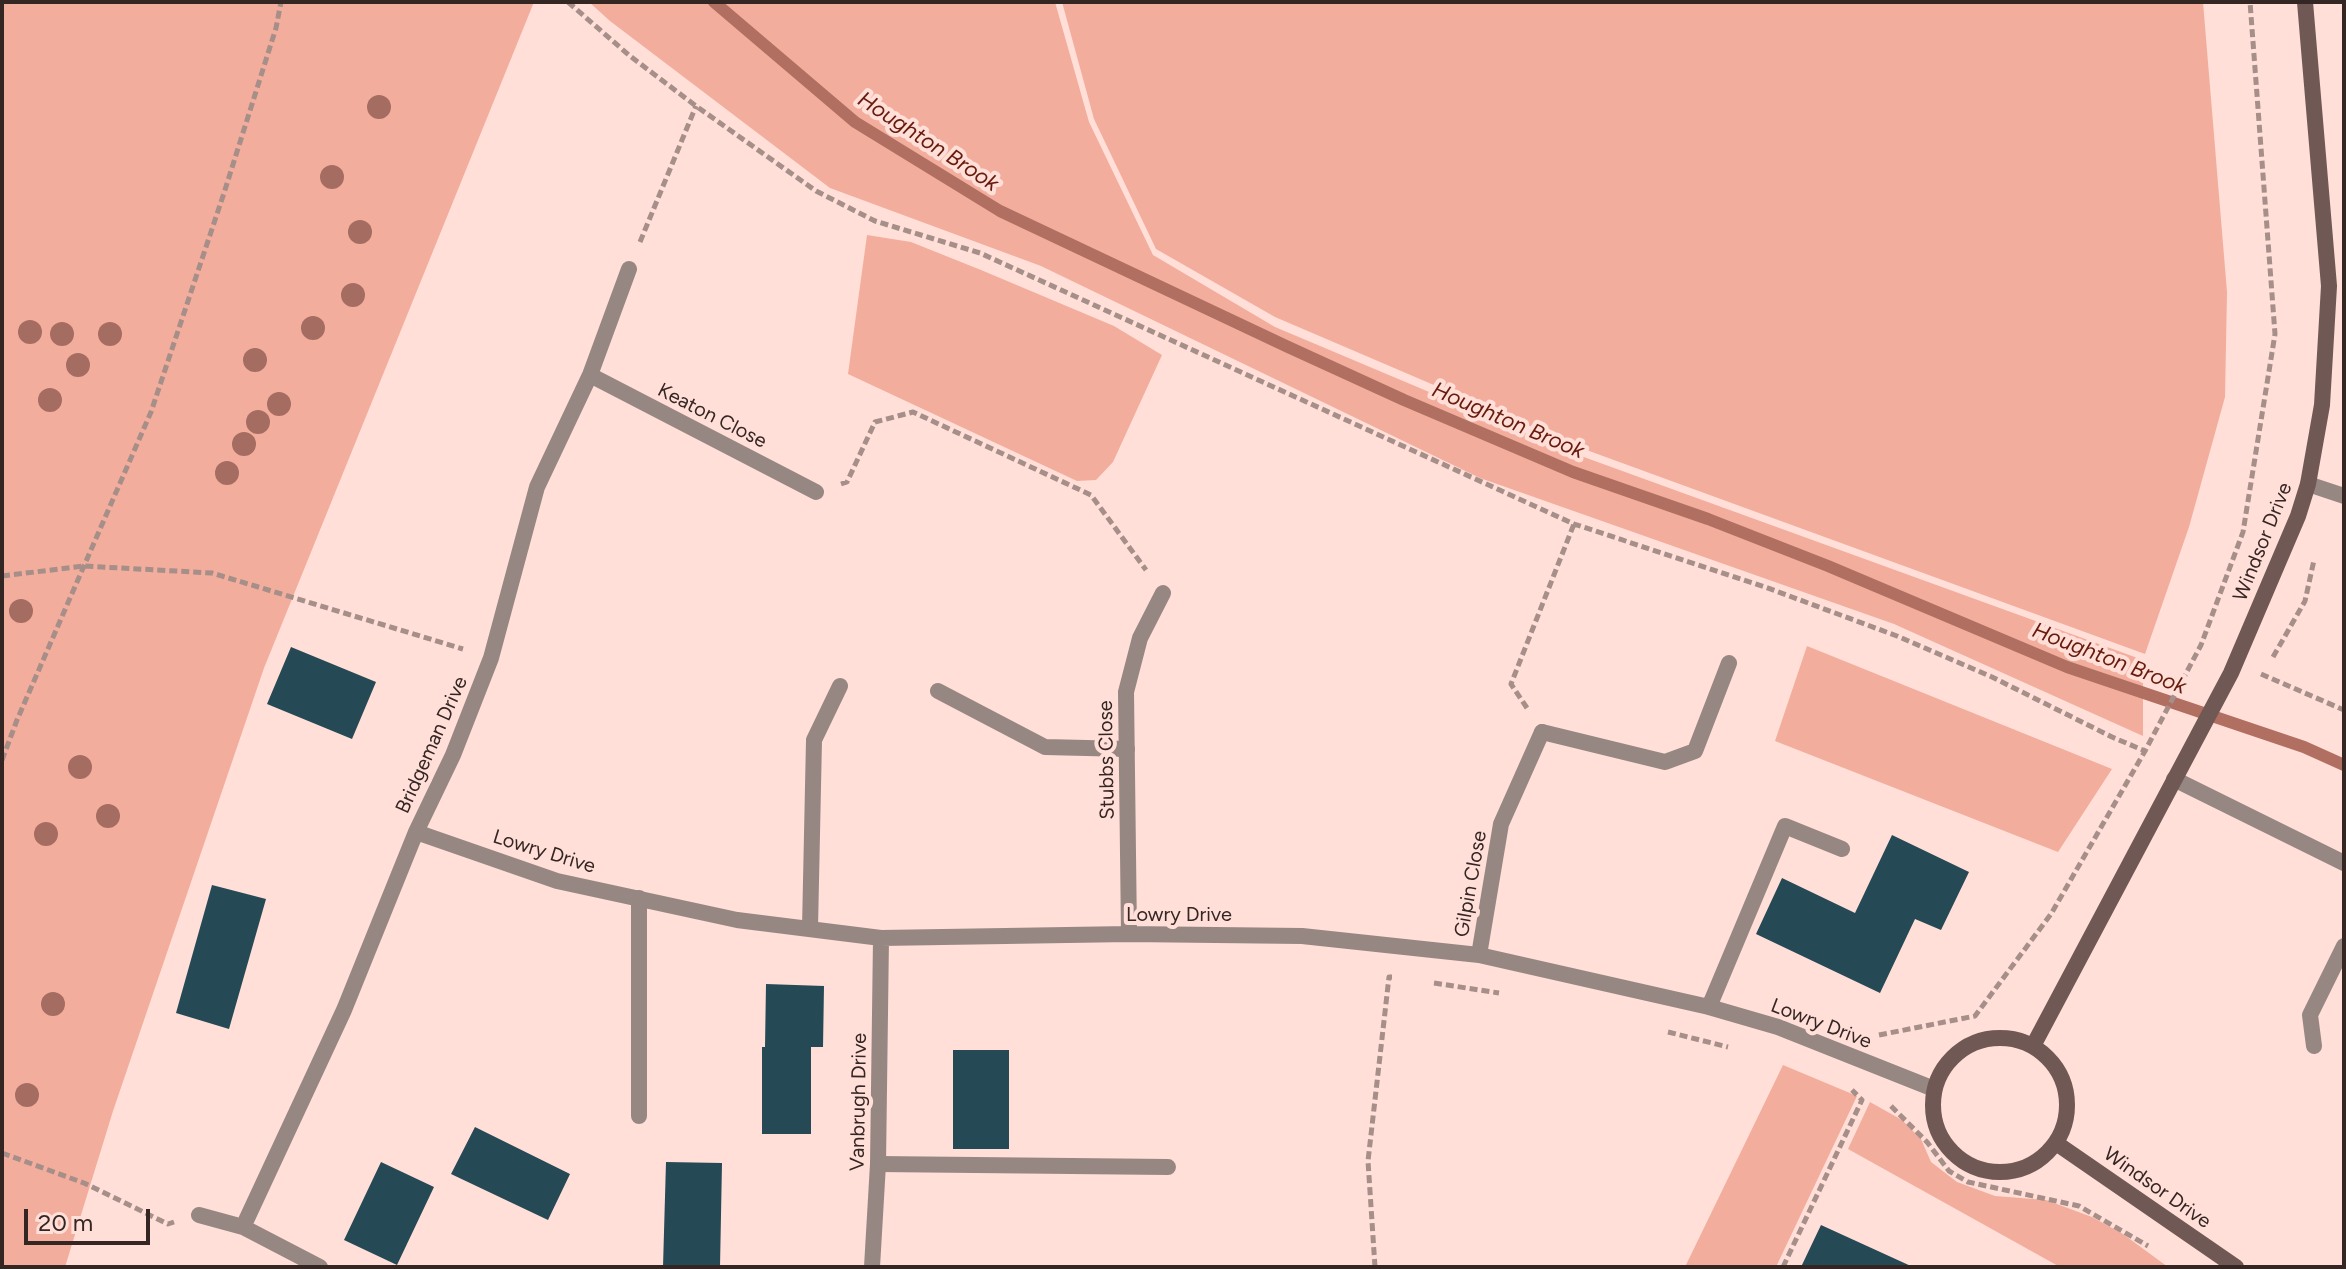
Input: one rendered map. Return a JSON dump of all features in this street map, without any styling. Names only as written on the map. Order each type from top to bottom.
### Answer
[{"type":"street","name":"Windsor Drive","points":[[2033,1046],[2231,673],[2298,516],[2308,484],[2322,405],[2329,286],[2305,2]]},
{"type":"street","name":"Bridgeman Drive","points":[[243,1227],[344,1010],[416,832],[453,755],[491,658],[537,487],[590,375],[629,269]]},
{"type":"street","name":"Keaton Close","points":[[590,375],[816,492]]},
{"type":"street","points":[[2308,484],[2344,496]]},
{"type":"street","name":"Stubbs Close","points":[[1129,934],[1126,692],[1140,638],[1163,593]]},
{"type":"street","points":[[1542,732],[1665,762],[1695,751],[1729,663]]},
{"type":"street","points":[[810,928],[814,740],[840,686]]},
{"type":"street","points":[[938,691],[1045,747],[1127,749]]},
{"type":"street","name":"Gilpin Close","points":[[1479,955],[1501,824],[1542,732]]},
{"type":"street","points":[[2174,779],[2344,863]]},
{"type":"street","points":[[1709,1007],[1785,826],[1842,849]]},
{"type":"street","name":"Lowry Drive","points":[[416,832],[557,881],[737,920],[881,938],[1129,934],[1302,936],[1479,955],[1709,1007],[1778,1027],[1934,1089]]},
{"type":"street","points":[[639,898],[639,1116]]},
{"type":"street","name":"Vanbrugh Drive","points":[[872,1267],[878,1164],[881,938]]},
{"type":"street","points":[[2314,1046],[2310,1015],[2344,946]]},
{"type":"street","points":[[1992,1037],[2013,1039],[2033,1046],[2050,1060],[2062,1078],[2067,1100],[2065,1122],[2056,1143],[2040,1160],[2019,1170],[1995,1173],[1972,1167],[1953,1154],[1939,1135],[1933,1112],[1934,1089],[1942,1070],[1955,1054],[1972,1043],[1992,1037]]},
{"type":"street","name":"Windsor Drive","points":[[2056,1143],[2236,1267]]},
{"type":"street","points":[[878,1164],[1168,1167]]},
{"type":"street","points":[[199,1215],[243,1227],[320,1267]]},
{"type":"path","points":[[2,760],[151,412],[234,163],[276,28],[281,2]]},
{"type":"path","points":[[568,2],[630,56],[696,106],[816,191],[875,221],[980,253],[1574,524],[1765,587],[1897,636],[1992,677],[2145,751]]},
{"type":"path","points":[[1872,1036],[1975,1016],[2051,914],[2145,751],[2201,645],[2243,532],[2275,334],[2250,2]]},
{"type":"path","points":[[629,269],[696,106]]},
{"type":"path","points":[[816,492],[847,482],[875,422],[913,412],[1091,495],[1163,593]]},
{"type":"path","points":[[1542,732],[1511,684],[1574,524]]},
{"type":"path","points":[[2,576],[84,566],[212,573],[491,658]]},
{"type":"path","points":[[2263,675],[2344,710]]},
{"type":"path","points":[[1375,1267],[1368,1161],[1389,977],[1405,979]]},
{"type":"path","points":[[1420,981],[1514,995]]},
{"type":"path","points":[[1666,1031],[1742,1051]]},
{"type":"path","points":[[1844,1082],[1866,1093]]},
{"type":"path","points":[[1783,1267],[1862,1100]]},
{"type":"path","points":[[1889,1104],[1927,1142],[1949,1171],[1968,1182],[2079,1206],[2158,1252]]},
{"type":"path","points":[[2,1153],[84,1183],[168,1224],[199,1215]]},
{"type":"shaded area","points":[[2,2],[534,2],[264,668],[113,1111],[65,1267],[2,1267]]},
{"type":"shaded area","points":[[589,2],[1055,2],[1089,122],[1153,255],[1275,327],[1581,456],[2143,660],[2143,736],[1894,624],[1480,478],[1041,266],[830,188]]},
{"type":"shaded area","points":[[1062,2],[2203,2],[2227,292],[2225,397],[2189,527],[2145,654],[1581,448],[1275,317],[1156,249],[1094,119]]},
{"type":"shaded area","points":[[867,235],[911,242],[981,270],[1114,326],[1162,355],[1113,462],[1096,480],[1077,481],[848,374]]},
{"type":"shaded area","points":[[1807,646],[2112,769],[2058,852],[1775,741]]},
{"type":"shaded area","points":[[1783,1065],[1857,1096],[1776,1267],[1685,1267]]},
{"type":"shaded area","points":[[1870,1102],[1902,1120],[1921,1139],[1931,1162],[1957,1182],[1995,1196],[2046,1200],[2092,1217],[2123,1234],[2168,1267],[2060,1267],[1848,1149]]},
{"type":"building","points":[[291,647],[376,682],[352,739],[267,704]]},
{"type":"building","points":[[1892,835],[1969,872],[1941,930],[1915,919],[1880,993],[1756,934],[1782,878],[1855,913]]},
{"type":"building","points":[[212,885],[266,899],[229,1029],[176,1013]]},
{"type":"building","points":[[766,984],[824,986],[823,1047],[811,1047],[811,1134],[762,1134]]},
{"type":"building","points":[[953,1050],[1009,1050],[1009,1149],[953,1149]]},
{"type":"building","points":[[475,1127],[570,1174],[548,1220],[451,1174]]},
{"type":"building","points":[[381,1162],[434,1187],[397,1265],[344,1240]]},
{"type":"building","points":[[666,1162],[722,1163],[720,1267],[663,1267]]},
{"type":"building","points":[[1821,1225],[1913,1267],[1801,1267]]},
{"type":"waterway","name":"Houghton Brook","points":[[714,2],[855,122],[1000,211],[1286,346],[1573,472],[1708,519],[1828,566],[2067,667],[2304,747],[2344,765]]}]
